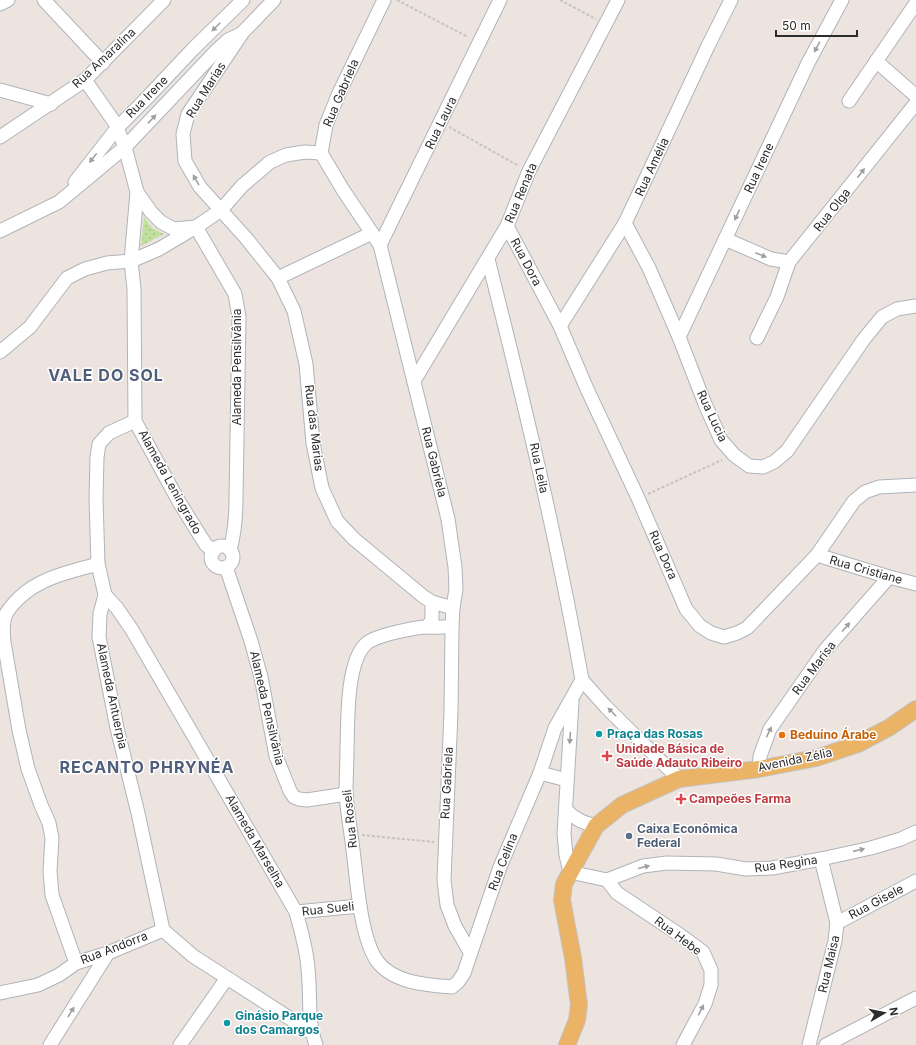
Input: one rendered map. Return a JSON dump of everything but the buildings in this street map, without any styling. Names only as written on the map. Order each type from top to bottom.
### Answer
[{"type":"main road","name":"Avenida Zélia","points":[[567,1045],[578,1020],[579,1005],[573,958],[562,900],[564,884],[596,826],[622,805],[679,779],[759,769],[816,758],[858,744],[890,727],[916,709]]},
{"type":"street","points":[[0,4],[8,0]]},
{"type":"street","points":[[44,0],[103,63]]},
{"type":"street","name":"Rua Amaralina","points":[[0,137],[85,80],[164,0]]},
{"type":"street","name":"Rua Irene","points":[[59,202],[117,128],[146,100],[193,49],[243,0]]},
{"type":"street","name":"Rua Gabriela","points":[[384,0],[339,93],[326,125],[322,153],[343,190],[380,245],[448,519],[456,574],[456,589],[452,626],[451,712],[444,843],[444,880],[447,905],[455,926],[470,952]]},
{"type":"street","name":"Rua Laura","points":[[380,245],[500,0]]},
{"type":"street","name":"Rua Renata","points":[[414,381],[507,226],[529,171],[618,0]]},
{"type":"street","name":"Rua Amélia","points":[[560,326],[625,223],[731,0]]},
{"type":"street","name":"Rua Irene","points":[[679,337],[808,63],[842,0]]},
{"type":"street","name":"Rua Marias","points":[[221,210],[200,187],[185,161],[183,134],[188,114],[243,32],[273,1]]},
{"type":"street","points":[[848,100],[916,3]]},
{"type":"street","name":"Rua Irene","points":[[0,231],[59,202],[125,147],[216,50],[228,40],[243,32]]},
{"type":"street","points":[[876,61],[916,96]]},
{"type":"street","points":[[85,80],[112,118],[125,147],[137,192],[151,212],[161,222],[174,229],[196,227]]},
{"type":"street","points":[[0,90],[51,104]]},
{"type":"street","name":"Rua Olga","points":[[757,338],[777,297],[789,262],[916,103]]},
{"type":"street","points":[[0,352],[30,328],[67,278],[85,269],[106,263],[131,261],[159,249],[221,210],[242,186],[270,162],[286,155],[305,152],[322,153]]},
{"type":"street","name":"Alameda Leningrado","points":[[137,192],[131,261],[134,289],[135,421],[178,500],[206,544],[214,551]]},
{"type":"street","name":"Rua das Marias","points":[[221,210],[278,278],[294,311],[306,364],[313,443],[322,488],[337,521],[354,539],[424,597],[432,602],[453,608]]},
{"type":"street","name":"Rua Lucia","points":[[625,223],[648,268],[679,337],[705,404],[721,440],[734,455],[749,466],[763,467],[774,462],[787,451],[864,339],[882,317],[897,308],[916,306]]},
{"type":"street","name":"Rua Dora","points":[[507,226],[560,326],[587,389],[638,498],[686,609],[700,626],[711,633],[724,637],[747,628],[817,555],[850,507],[865,492],[879,487],[916,485]]},
{"type":"street","name":"Alameda Pensilvânia","points":[[196,227],[235,294],[239,317],[236,522],[230,550]]},
{"type":"street","points":[[278,278],[372,233]]},
{"type":"street","points":[[725,239],[771,259],[789,262]]},
{"type":"street","name":"Rua Leila","points":[[488,259],[520,385],[561,570],[582,680]]},
{"type":"street","name":"Alameda Antuerpia","points":[[135,421],[109,433],[99,444],[97,457],[96,498],[98,564],[105,595],[100,614],[99,636],[163,930]]},
{"type":"street","points":[[218,547],[224,547],[230,550],[233,555],[229,566],[217,567],[213,563],[212,557],[214,551],[218,547]]},
{"type":"street","name":"Rua Cristiane","points":[[817,555],[916,584]]},
{"type":"street","points":[[76,963],[52,895],[50,871],[52,838],[49,823],[28,769],[16,714],[3,628],[6,614],[14,603],[34,586],[46,579],[98,564]]},
{"type":"street","name":"Alameda Pensilvânia","points":[[226,567],[261,677],[276,756],[290,791],[294,797],[307,800],[346,794]]},
{"type":"street","name":"Rua Marisa","points":[[759,769],[760,756],[770,729],[825,650],[889,577]]},
{"type":"street","name":"Alameda Marselha","points":[[105,595],[117,608],[132,630],[296,912],[303,936],[308,968],[311,1032],[316,1045]]},
{"type":"street","points":[[427,627],[432,620],[432,602]]},
{"type":"street","name":"Rua Roseli","points":[[452,626],[440,628],[427,627],[384,635],[367,643],[358,656],[349,696],[346,794],[360,906],[368,944],[378,962],[391,974],[409,981],[452,987],[458,982],[464,973],[470,952]]},
{"type":"street","points":[[582,680],[606,707],[679,779]]},
{"type":"street","name":"Rua Celina","points":[[470,952],[500,867],[540,773],[555,728],[582,680]]},
{"type":"street","points":[[572,699],[564,834],[566,855],[570,872],[607,880]]},
{"type":"street","points":[[540,773],[567,780]]},
{"type":"street","points":[[566,810],[574,818],[585,824],[596,826]]},
{"type":"street","name":"Rua Regina","points":[[607,880],[644,866],[667,863],[716,864],[746,869],[772,868],[821,859],[901,839],[916,832]]},
{"type":"street","name":"Rua Maisa","points":[[809,1045],[835,941],[837,923],[821,859]]},
{"type":"street","name":"Rua Hebe","points":[[607,880],[617,893],[703,952],[711,970],[711,985],[705,1004],[683,1045]]},
{"type":"street","name":"Rua Gisele","points":[[837,923],[916,881]]},
{"type":"street","name":"Rua Sueli","points":[[296,912],[360,906]]},
{"type":"street","points":[[163,930],[192,956],[311,1032]]},
{"type":"street","name":"Rua Andorra","points":[[0,992],[38,985],[59,975],[76,963],[108,953],[163,930]]},
{"type":"street","points":[[50,1045],[108,953]]},
{"type":"street","points":[[180,1045],[226,978]]},
{"type":"street","points":[[826,1045],[916,998]]},
{"type":"path","points":[[397,0],[480,43]]},
{"type":"path","points":[[560,0],[606,25]]},
{"type":"path","points":[[441,122],[529,171]]},
{"type":"path","points":[[638,498],[734,455]]},
{"type":"path","points":[[351,834],[444,843]]},
{"type":"green space","points":[[144,217],[152,228],[164,234],[141,246]]},
{"type":"place","name":"Praça das Rosas","points":[[599,734]]},
{"type":"place","name":"Beduíno Árabe","points":[[782,735]]},
{"type":"place","name":"Unidade Básica de Saúde Adauto Ribeiro","points":[[607,756]]},
{"type":"place","name":"Campeões Farma","points":[[681,799]]},
{"type":"place","name":"Caixa Econômica Federal","points":[[629,836]]},
{"type":"place","name":"Ginásio Parque dos Camargos","points":[[227,1023]]},
{"type":"district","name":"VALE DO SOL","points":[[106,375]]},
{"type":"district","name":"RECANTO PHRYNÉA","points":[[147,767]]}]
